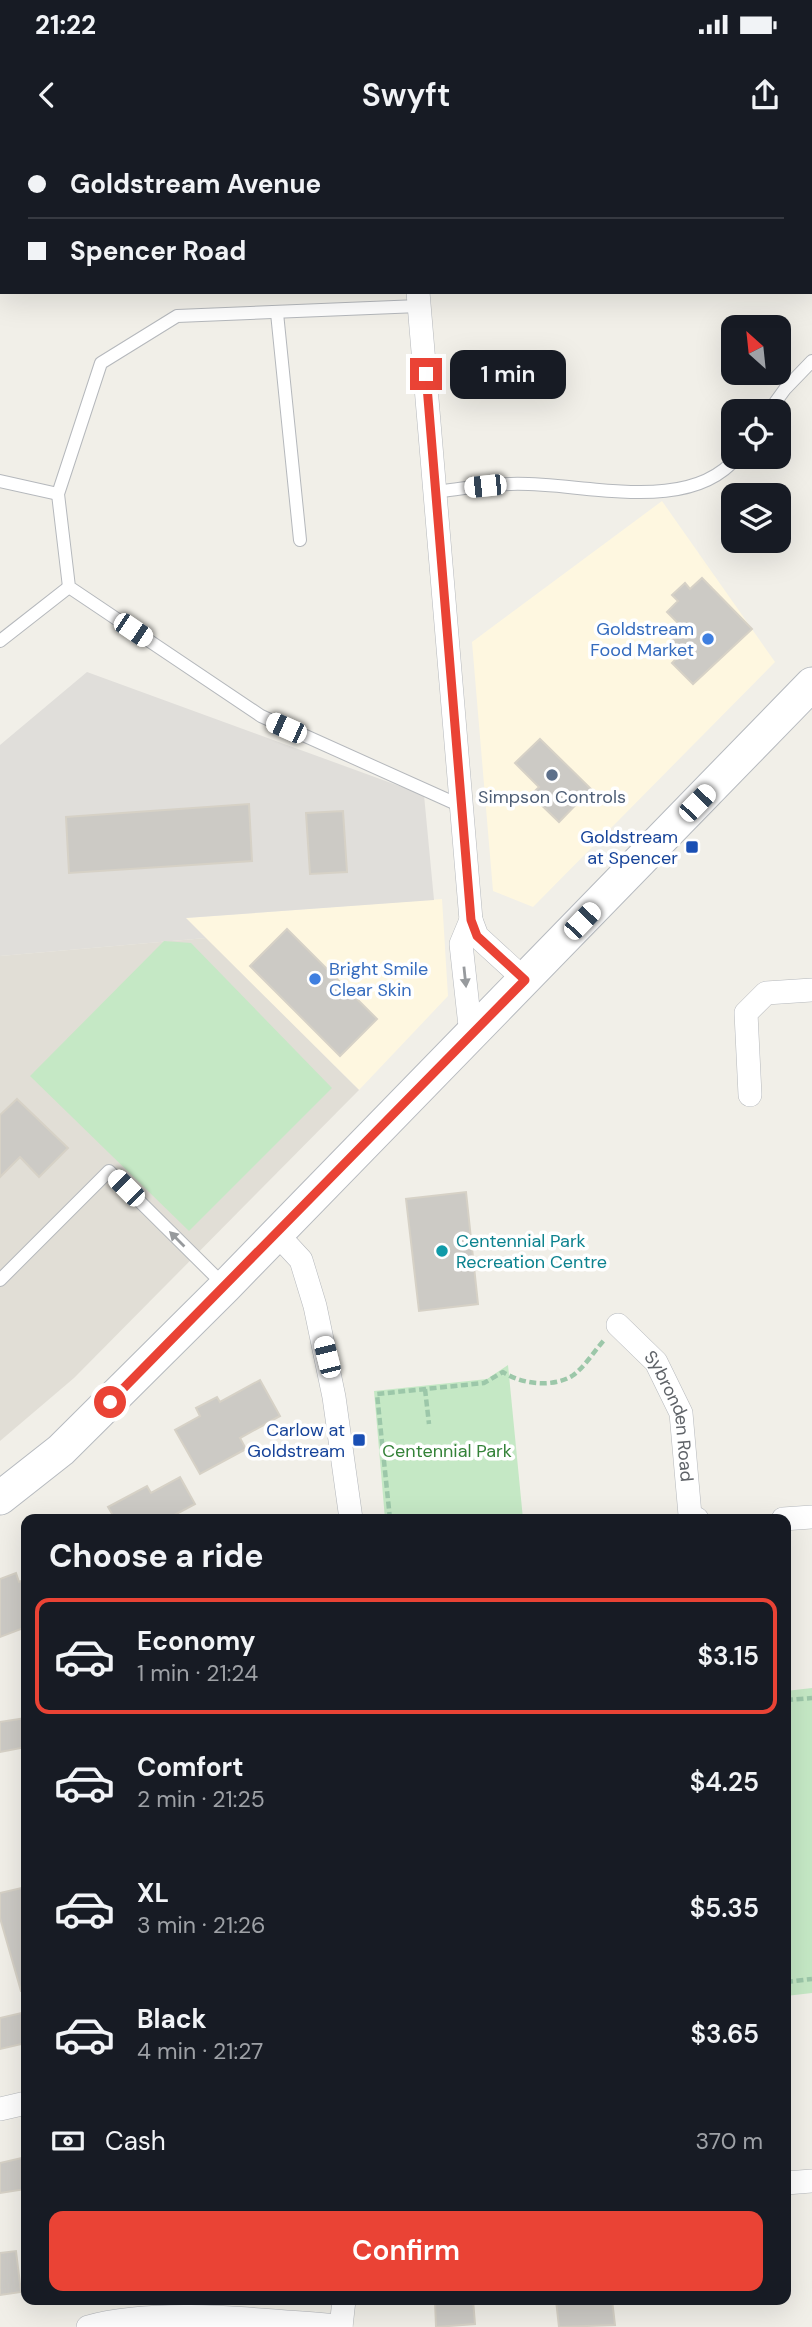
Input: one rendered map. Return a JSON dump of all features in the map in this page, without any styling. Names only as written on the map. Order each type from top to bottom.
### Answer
[{"type":"main road","points":[[0,1498],[61,1450],[225,1287],[812,684]]},
{"type":"street","points":[[419,299],[471,920],[477,936],[525,980]]},
{"type":"street","points":[[471,920],[461,944],[471,1035]]},
{"type":"street","points":[[750,1096],[746,1013],[766,993],[812,990]]},
{"type":"street","points":[[277,1234],[301,1260],[314,1306],[332,1384],[350,1514]]},
{"type":"street","name":"Sybronden Road","points":[[618,1325],[656,1362],[681,1413],[690,1514]]},
{"type":"street","points":[[791,1518],[812,1517]]},
{"type":"street","points":[[0,2109],[21,2104]]},
{"type":"street","points":[[791,2182],[812,2180]]},
{"type":"street","points":[[88,2327],[107,2322],[210,2317],[341,2327],[343,2305]]},
{"type":"lane","points":[[419,299],[277,313],[177,316],[101,363],[58,494],[69,587],[261,716],[461,806]]},
{"type":"lane","points":[[277,313],[300,540]]},
{"type":"lane","points":[[778,399],[812,361]]},
{"type":"lane","points":[[436,492],[510,484],[651,492],[697,487],[726,469]]},
{"type":"lane","points":[[0,481],[58,494]]},
{"type":"lane","points":[[0,641],[69,587]]},
{"type":"lane","points":[[0,1280],[109,1171],[225,1287]]},
{"type":"path","points":[[389,1514],[377,1394],[484,1384],[503,1372],[517,1382],[544,1382],[571,1376],[618,1325]]},
{"type":"path","points":[[425,1389],[429,1424]]},
{"type":"path","points":[[791,1700],[812,1698]]},
{"type":"path","points":[[791,1981],[812,1979]]},
{"type":"shaded area","points":[[662,501],[775,662],[533,907],[493,891],[472,642]]},
{"type":"shaded area","points":[[87,672],[424,795],[434,900],[186,918],[206,938],[0,956],[0,745]]},
{"type":"shaded area","points":[[442,899],[448,996],[359,1090],[185,918]]},
{"type":"shaded area","points":[[206,938],[359,1090],[74,1378],[0,1441],[0,956]]},
{"type":"green space","points":[[164,941],[191,943],[332,1088],[189,1231],[30,1076]]},
{"type":"green space","name":"Centennial Park","points":[[508,1365],[523,1514],[385,1514],[374,1391],[487,1379]]},
{"type":"green space","points":[[812,1688],[812,1993],[791,1995],[791,1690]]},
{"type":"building","name":"Goldstream Food Market","points":[[702,578],[752,629],[693,684],[672,663],[676,659],[664,648],[684,629],[667,612],[678,601],[672,595],[685,583],[690,589]]},
{"type":"building","name":"Simpson Controls","points":[[540,739],[591,789],[559,822],[531,795],[539,787],[515,763]]},
{"type":"building","points":[[249,804],[252,861],[69,873],[66,817]]},
{"type":"building","points":[[343,811],[347,872],[310,874],[306,813]]},
{"type":"building","points":[[287,929],[377,1019],[340,1056],[250,966]]},
{"type":"building","points":[[17,1099],[68,1148],[39,1177],[20,1157],[0,1177],[0,1115]]},
{"type":"building","name":"Centennial Park Recreation Centre","points":[[466,1192],[478,1304],[419,1311],[406,1199]]},
{"type":"building","points":[[260,1380],[280,1416],[240,1438],[246,1449],[200,1474],[175,1430],[200,1416],[196,1408],[217,1397],[220,1402]]},
{"type":"building","points":[[180,1477],[195,1504],[176,1514],[112,1514],[108,1507],[147,1486],[151,1493]]},
{"type":"building","points":[[16,1573],[19,1582],[21,1581],[21,1629],[0,1637],[0,1579]]},
{"type":"building","points":[[21,1719],[21,1748],[0,1752],[0,1722]]},
{"type":"building","points":[[21,1888],[21,1991],[0,1918],[0,1893]]},
{"type":"building","points":[[21,2013],[21,2044],[0,2049],[0,2018]]},
{"type":"building","points":[[21,2158],[21,2190],[0,2193],[0,2163]]},
{"type":"building","points":[[16,2251],[21,2292],[0,2295],[0,2253]]},
{"type":"building","points":[[435,2305],[473,2305],[475,2324],[436,2327]]},
{"type":"building","points":[[557,2305],[613,2305],[615,2325],[559,2327]]},
{"type":"place","name":"Goldstream Food Market","points":[[708,639]]},
{"type":"place","name":"Simpson Controls","points":[[552,775]]},
{"type":"place","name":"Goldstream at Spencer","points":[[692,847]]},
{"type":"place","name":"Bright Smile Clear Skin","points":[[315,979]]},
{"type":"place","name":"Centennial Park Recreation Centre","points":[[442,1251]]},
{"type":"place","name":"Carlow at Goldstream","points":[[359,1440]]},
{"type":"route","points":[[110,1402],[525,980],[477,936],[471,920],[426,374]]}]
